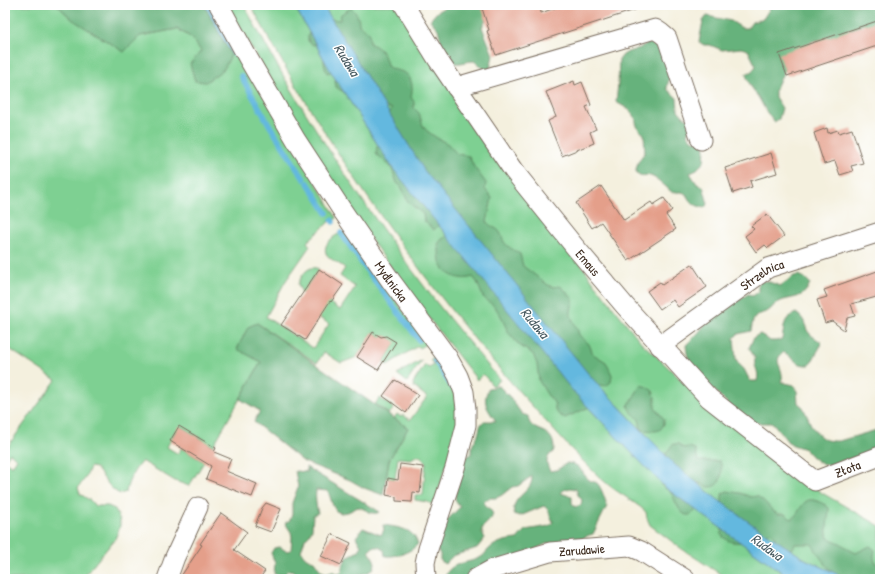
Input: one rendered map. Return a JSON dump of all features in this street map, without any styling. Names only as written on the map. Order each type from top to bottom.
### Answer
[{"type":"street","name":"Mydlnicka","points":[[219,5],[296,140],[391,281],[448,358],[458,376],[465,398],[466,425],[455,468],[428,549],[425,563],[426,579]]},
{"type":"street","name":"Emaus","points":[[404,5],[456,87],[513,170],[585,259],[660,346],[709,398],[815,481]]},
{"type":"street","points":[[456,87],[655,29],[666,38],[701,140]]},
{"type":"street","name":"Strzelnica","points":[[660,346],[768,268],[880,232]]},
{"type":"street","name":"Złota","points":[[815,481],[880,456]]},
{"type":"street","points":[[167,579],[175,557],[198,507]]},
{"type":"street","name":"Zarudawie","points":[[475,579],[493,570],[550,552],[629,546],[641,551],[685,579]]},
{"type":"green space","points":[[5,5],[57,5],[73,20],[140,36],[177,29],[192,38],[201,51],[231,55],[204,5],[211,5],[337,218],[332,223],[330,221],[307,242],[310,246],[285,282],[266,317],[313,348],[329,324],[312,313],[298,284],[306,271],[312,268],[319,269],[306,287],[340,310],[355,287],[340,276],[345,268],[331,259],[325,251],[328,243],[334,236],[347,233],[427,343],[420,348],[418,346],[387,365],[383,363],[394,345],[393,340],[386,336],[381,337],[373,332],[357,357],[341,363],[324,352],[317,363],[257,323],[261,362],[213,446],[182,427],[179,431],[176,430],[167,447],[178,454],[181,448],[204,462],[189,486],[175,481],[142,461],[132,475],[126,492],[120,494],[110,486],[96,468],[90,467],[86,477],[78,488],[80,494],[91,501],[95,506],[108,506],[115,509],[120,520],[120,526],[115,539],[82,579],[5,579],[5,461],[12,466],[17,459],[10,453],[5,460],[5,450],[56,380],[5,346]]},
{"type":"green space","points":[[57,5],[204,5],[231,55],[224,69],[206,82],[195,81],[190,64],[201,51],[192,38],[177,29],[140,36],[124,52],[73,20]]},
{"type":"green space","points":[[226,5],[244,5],[286,81],[357,192],[433,298],[500,380],[493,386],[483,374],[477,380],[413,298],[339,195]]},
{"type":"green space","points":[[251,5],[294,5],[331,72],[394,170],[572,390],[619,440],[668,489],[780,571],[797,579],[728,579],[682,549],[650,525],[646,512],[606,483],[571,449],[515,387],[478,343],[406,251],[372,204],[308,105]]},
{"type":"green space","points":[[323,5],[398,5],[595,284],[641,342],[690,388],[791,471],[822,493],[880,526],[880,579],[848,579],[805,559],[717,499],[674,464],[591,377],[424,170]]},
{"type":"green space","points":[[449,5],[480,5],[484,11],[486,16],[482,27],[493,55],[490,69],[484,69],[474,61],[455,63],[442,45],[438,29],[430,20],[438,11]]},
{"type":"green space","points":[[772,5],[880,5],[880,34],[869,26],[863,24],[829,41],[816,40],[811,42],[808,48],[792,58],[775,90],[775,97],[782,108],[779,119],[774,122],[747,78],[746,74],[752,71],[756,66],[748,50],[741,48],[722,50],[699,42],[703,21],[707,16],[731,21],[742,28],[748,28],[752,22],[763,19]]},
{"type":"green space","points":[[351,8],[357,15],[359,25],[369,32],[370,44],[380,49],[382,52],[387,66],[405,73],[410,78],[412,87],[411,97],[414,102],[414,108],[419,113],[423,126],[427,131],[448,144],[457,154],[469,156],[474,167],[486,183],[485,189],[492,198],[487,222],[498,230],[506,244],[520,254],[523,266],[548,285],[554,287],[560,286],[573,299],[571,316],[579,335],[589,344],[593,354],[606,362],[612,375],[611,382],[606,386],[595,384],[592,406],[565,418],[559,415],[555,410],[555,405],[552,399],[548,396],[539,381],[537,364],[533,354],[519,345],[508,332],[500,314],[493,305],[483,297],[477,282],[473,277],[464,279],[456,277],[448,273],[442,266],[438,244],[442,239],[448,236],[440,220],[438,226],[434,230],[424,221],[423,214],[408,202],[401,186],[397,183],[391,167],[376,154],[381,130],[392,109],[383,107],[363,97],[339,90],[336,87],[335,81],[343,72],[333,71],[327,73],[319,44],[313,45],[308,41],[308,35],[311,30],[330,19],[340,20],[341,14]]},
{"type":"green space","points":[[652,43],[658,49],[669,68],[670,76],[667,89],[677,98],[678,110],[683,116],[693,122],[687,134],[691,139],[703,143],[705,148],[704,162],[695,171],[690,173],[697,184],[703,186],[708,204],[704,208],[691,202],[684,193],[673,193],[654,178],[646,175],[642,176],[636,173],[640,159],[645,152],[644,134],[638,128],[632,113],[616,102],[619,60],[628,52]]},
{"type":"green space","points":[[799,275],[810,283],[804,293],[800,296],[777,303],[769,310],[755,317],[751,331],[738,334],[734,338],[736,359],[744,369],[750,381],[757,381],[758,374],[755,358],[749,348],[754,337],[760,334],[770,341],[782,339],[786,320],[796,313],[804,321],[810,334],[821,342],[820,347],[810,365],[799,363],[784,352],[780,355],[778,363],[782,372],[781,382],[794,385],[797,391],[798,403],[803,407],[812,427],[821,437],[826,440],[839,441],[880,429],[880,450],[823,465],[812,457],[805,449],[788,442],[773,423],[756,423],[739,414],[705,382],[700,370],[689,360],[686,345],[706,323],[748,294],[753,296],[758,292],[760,281],[767,281],[780,286],[794,276]]},
{"type":"green space","points":[[257,323],[408,428],[389,460],[383,495],[304,462],[254,422],[260,411],[240,399],[261,362],[237,349],[248,327]]},
{"type":"green space","points":[[435,355],[455,388],[458,428],[434,505],[415,500],[415,495],[423,495],[426,461],[420,456],[416,456],[411,459],[398,458],[395,479],[386,478],[389,460],[408,428],[394,418],[397,414],[401,417],[403,415],[410,420],[427,397],[414,387],[413,383],[425,365],[429,368],[434,365],[430,360]]},
{"type":"green space","points":[[422,360],[407,382],[397,374]]},
{"type":"green space","points":[[641,385],[653,391],[655,397],[655,408],[664,419],[664,424],[660,430],[642,430],[639,420],[629,409],[628,406]]},
{"type":"green space","points":[[499,386],[508,395],[522,414],[528,416],[529,422],[533,426],[550,437],[553,443],[554,451],[549,455],[547,460],[547,465],[550,471],[557,470],[567,463],[576,465],[588,479],[599,485],[607,506],[593,534],[566,545],[548,543],[474,579],[445,579],[449,569],[453,566],[481,557],[491,547],[498,543],[517,539],[525,530],[549,526],[553,522],[548,510],[544,506],[520,516],[514,514],[516,502],[529,487],[532,476],[518,486],[512,487],[502,495],[484,501],[485,506],[490,509],[493,514],[491,519],[482,528],[482,533],[485,538],[477,548],[453,556],[445,564],[440,560],[440,554],[436,549],[444,523],[460,507],[456,502],[455,496],[465,458],[471,454],[472,446],[482,423],[484,421],[496,421],[486,406],[486,398],[489,388]],"holes":[[[570,488],[576,489],[582,500],[581,505],[575,507],[572,503],[572,497],[561,493]]]},
{"type":"green space","points":[[380,398],[394,408],[389,414],[375,404]]},
{"type":"green space","points":[[673,444],[679,444],[683,448],[689,447],[695,449],[698,461],[720,461],[721,465],[722,473],[720,481],[714,486],[708,487],[695,482],[698,508],[693,513],[688,515],[681,511],[671,493],[661,485],[666,481],[666,453]]},
{"type":"green space","points":[[306,467],[380,512],[371,513],[358,507],[348,512],[341,513],[336,511],[333,506],[328,491],[316,490],[318,513],[313,515],[312,529],[305,539],[301,551],[306,558],[314,561],[321,571],[326,573],[332,571],[338,574],[342,571],[347,558],[359,551],[361,546],[356,537],[363,528],[381,535],[384,530],[383,525],[409,531],[418,544],[407,552],[389,556],[385,556],[384,550],[379,547],[373,547],[369,551],[375,563],[372,570],[370,572],[351,576],[349,579],[301,579],[294,576],[294,571],[289,570],[282,575],[274,574],[275,563],[271,553],[274,548],[280,547],[286,551],[291,550],[291,532],[285,523],[290,520],[292,514],[292,503],[298,487],[295,471],[307,472]]},
{"type":"green space","points":[[727,491],[740,493],[751,497],[757,496],[773,511],[778,514],[785,514],[791,519],[808,500],[817,501],[823,504],[829,508],[827,528],[828,538],[840,543],[856,553],[870,546],[875,550],[874,559],[880,567],[878,573],[872,576],[849,579],[841,578],[826,566],[812,544],[795,544],[792,550],[775,541],[775,536],[771,532],[766,533],[756,527],[751,531],[745,542],[727,540],[722,536],[722,494]]},
{"type":"water","name":"Rudawa","points":[[294,5],[323,5],[424,170],[591,377],[674,464],[717,499],[752,524],[805,559],[848,579],[797,579],[780,571],[667,489],[619,440],[572,390],[394,170],[331,72]]},
{"type":"building","points":[[481,5],[540,5],[541,13],[563,5],[640,5],[641,8],[496,55],[487,31],[489,30]]},
{"type":"building","points":[[880,20],[880,45],[787,76],[779,54]]},
{"type":"building","points":[[574,81],[575,85],[582,82],[591,105],[586,107],[596,129],[590,132],[594,143],[562,156],[548,121],[556,117],[546,92]]},
{"type":"building","points":[[827,128],[828,133],[838,130],[839,133],[852,129],[863,163],[851,166],[853,171],[840,175],[835,161],[824,164],[814,133]]},
{"type":"building","points":[[771,153],[777,173],[750,181],[752,187],[733,193],[725,168]]},
{"type":"building","points":[[601,186],[624,220],[651,202],[653,205],[664,198],[672,210],[666,215],[676,229],[628,261],[601,222],[592,228],[576,203]]},
{"type":"building","points":[[767,214],[784,236],[768,248],[765,245],[756,252],[745,236],[754,229],[751,226]]},
{"type":"building","points":[[692,264],[707,287],[678,307],[673,300],[660,309],[647,291],[660,282],[662,285]]},
{"type":"building","points":[[319,269],[343,285],[331,302],[330,301],[305,340],[281,325]]},
{"type":"building","points":[[880,270],[880,296],[851,304],[855,316],[847,318],[844,330],[832,321],[825,323],[817,300],[827,297],[824,290]]},
{"type":"building","points":[[373,332],[381,337],[386,336],[396,342],[378,370],[357,357]]},
{"type":"building","points":[[395,380],[411,389],[410,390],[418,395],[406,413],[383,396]]},
{"type":"building","points":[[179,426],[216,448],[214,452],[231,459],[226,471],[257,484],[252,497],[206,479],[211,466],[170,441]]},
{"type":"building","points":[[400,464],[423,467],[420,493],[413,492],[412,502],[396,501],[396,497],[386,495],[388,478],[398,480]]},
{"type":"building","points":[[266,503],[281,509],[271,532],[255,526],[262,508]]},
{"type":"building","points":[[221,513],[247,532],[234,550],[265,571],[259,579],[179,579],[202,545],[200,544]]},
{"type":"building","points":[[332,534],[351,543],[341,565],[321,556]]},
{"type":"waterway","points":[[208,5],[234,53]]},
{"type":"waterway","points":[[241,76],[270,126],[304,179]]},
{"type":"waterway","points":[[308,183],[327,213]]},
{"type":"waterway","points":[[341,233],[419,340]]},
{"type":"waterway","points":[[435,361],[452,387]]}]
